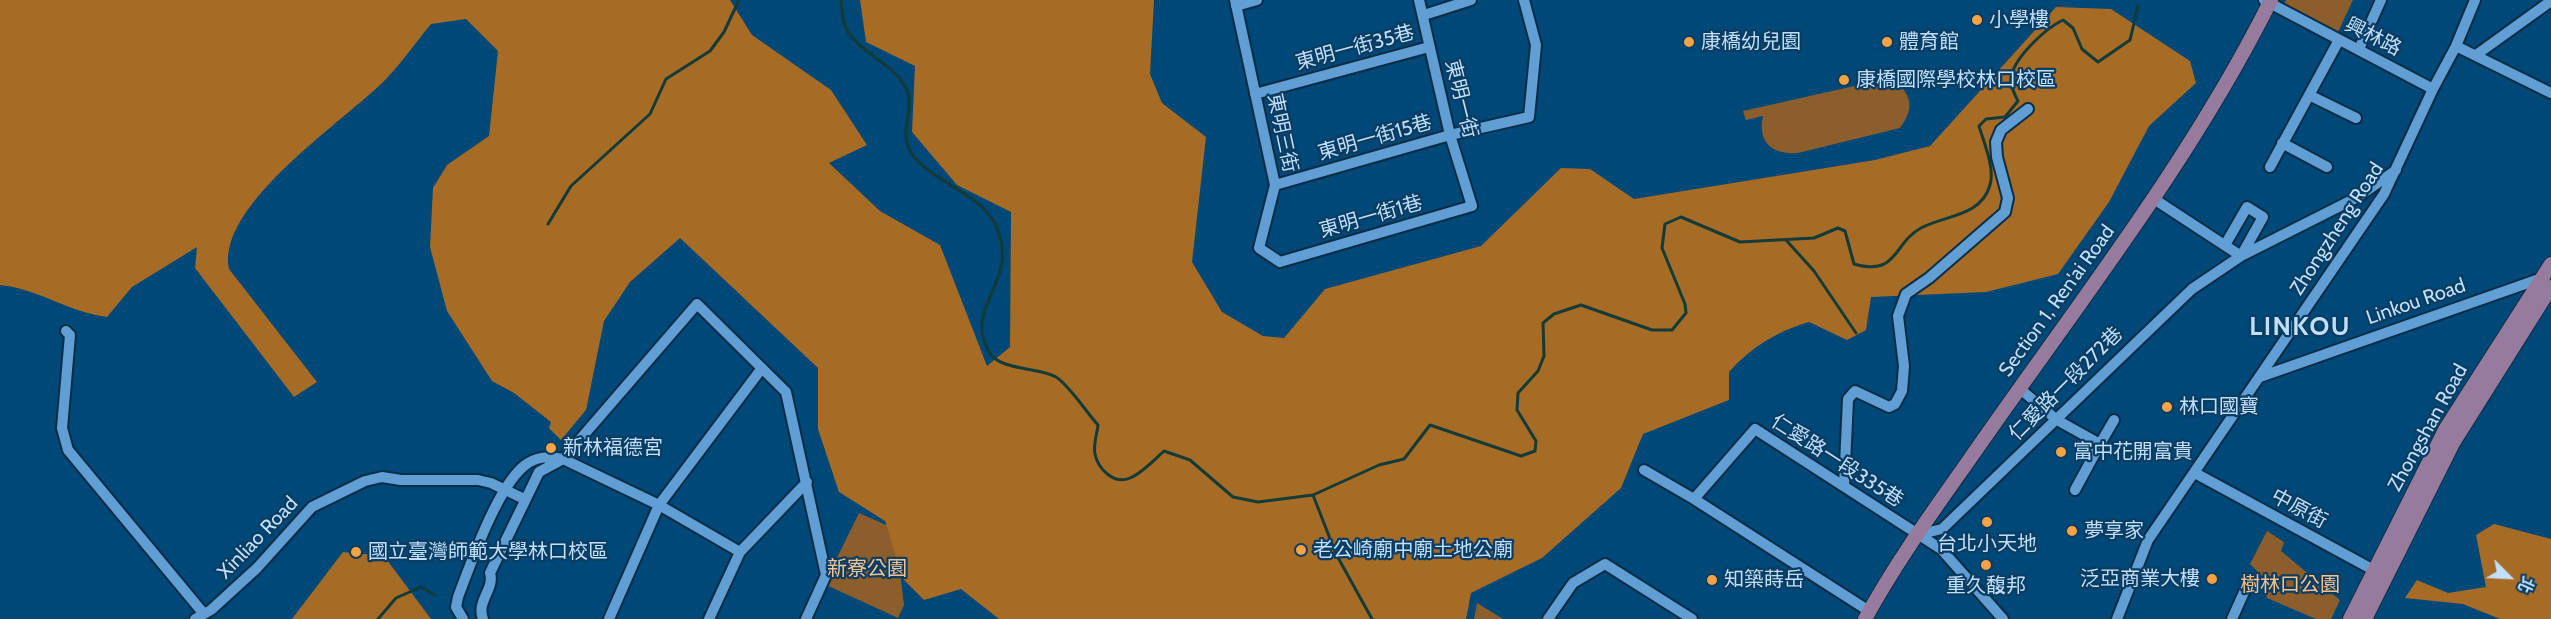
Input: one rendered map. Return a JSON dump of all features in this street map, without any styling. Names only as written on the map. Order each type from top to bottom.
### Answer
[{"type":"main road","name":"Section 1, Ren'ai Road","points":[[1867,615],[1888,577],[2154,199],[2214,107],[2268,1]]},
{"type":"main road","name":"Zhongshan Road","points":[[2365,619],[2380,573],[2446,428],[2548,280],[2551,264]]},
{"type":"main road","name":"Zhongshan Road","points":[[2350,619],[2380,573]]},
{"type":"street","points":[[1236,3],[1257,0]]},
{"type":"street","name":"東明一街","points":[[1419,0],[1450,135],[1472,206]]},
{"type":"street","points":[[1424,15],[1472,0]]},
{"type":"street","name":"東明一街15巷","points":[[1275,185],[1450,135],[1529,117],[1536,45],[1524,0]]},
{"type":"street","points":[[2359,49],[2381,0]]},
{"type":"street","name":"Zhongzheng Road","points":[[2117,619],[2148,540],[2384,194],[2433,89],[2456,46],[2475,0]]},
{"type":"street","name":"興林路","points":[[2268,1],[2433,89]]},
{"type":"street","points":[[2476,55],[2551,1]]},
{"type":"street","name":"東明三街","points":[[1236,3],[1275,185],[1259,248],[1280,262]]},
{"type":"street","points":[[2270,167],[2339,40]]},
{"type":"street","name":"東明一街35巷","points":[[1255,94],[1430,46]]},
{"type":"street","points":[[2456,46],[2551,93]]},
{"type":"street","points":[[2309,95],[2356,118]]},
{"type":"street","points":[[1844,486],[1848,399],[1855,391],[1889,407],[1895,404],[1902,391],[1904,366],[1898,316],[1906,294],[1929,278],[2005,212],[2008,198],[1996,157],[1996,142],[2001,130],[2028,110]]},
{"type":"street","points":[[2282,143],[2326,167]]},
{"type":"street","name":"仁愛路一段272巷","points":[[1917,535],[1942,529],[2192,289],[2241,256],[2358,197],[2397,169]]},
{"type":"street","points":[[2154,199],[2241,256],[2263,217],[2247,207],[2225,245]]},
{"type":"street","name":"東明一街1巷","points":[[1280,262],[1472,206]]},
{"type":"street","name":"Linkou Road","points":[[2260,377],[2548,280]]},
{"type":"street","points":[[483,619],[480,608],[492,579],[490,573],[539,472],[563,459],[697,304],[786,392],[826,575],[806,619]]},
{"type":"street","points":[[66,331],[70,335],[62,428],[68,450],[200,616]]},
{"type":"street","points":[[609,619],[659,505],[762,368]]},
{"type":"street","points":[[2019,388],[2057,420],[2100,444]]},
{"type":"street","points":[[2075,490],[2114,420]]},
{"type":"street","name":"仁愛路一段335巷","points":[[1694,499],[1755,429],[1941,549],[2003,619]]},
{"type":"street","points":[[463,619],[456,607],[458,597],[504,490],[523,467],[534,460],[548,456],[563,459],[659,505],[740,552]]},
{"type":"street","points":[[1644,470],[1694,499],[1867,615]]},
{"type":"street","name":"中原街","points":[[2195,473],[2380,573]]},
{"type":"street","name":"Xinliao Road","points":[[200,616],[257,568],[312,507],[364,481],[382,477],[401,480],[478,480],[524,500]]},
{"type":"street","points":[[708,619],[740,552],[807,482]]},
{"type":"street","points":[[1548,619],[1573,583],[1605,564],[1692,619]]},
{"type":"street","points":[[2232,619],[2245,590]]},
{"type":"green space","points":[[2286,0],[2353,0],[2338,32],[2284,4]]},
{"type":"green space","points":[[1930,69],[1933,82],[1902,88],[1908,98],[1909,108],[1900,128],[1798,153],[1781,152],[1774,149],[1762,133],[1763,116],[1746,120],[1743,111]]},
{"type":"green space","name":"新寮公園","points":[[859,513],[895,529],[904,605],[898,618],[824,584]]},
{"type":"green space","name":"樹林口公園","points":[[2267,531],[2284,542],[2281,551],[2340,600],[2331,619],[2316,619],[2267,598],[2265,592],[2269,583],[2250,564]]},
{"type":"green space","points":[[1477,603],[1503,619],[1474,619]]},
{"type":"shaded area","points":[[0,0],[730,0],[752,35],[831,90],[867,145],[829,163],[880,211],[940,245],[987,366],[1010,347],[1011,212],[957,185],[912,132],[915,66],[866,42],[860,0],[1154,0],[1150,74],[1162,103],[1206,137],[1192,262],[1222,312],[1263,336],[1284,338],[1325,289],[1481,246],[1561,168],[1590,169],[1634,199],[1875,160],[1930,146],[2056,7],[2111,9],[2190,61],[2196,83],[2149,126],[2109,202],[2058,274],[1986,292],[1871,297],[1866,330],[1847,340],[1809,322],[1766,341],[1746,355],[1729,372],[1729,400],[1643,434],[1621,488],[1542,558],[1471,593],[1466,619],[999,619],[961,589],[924,600],[903,579],[885,521],[839,492],[818,429],[818,368],[680,238],[630,282],[604,321],[586,410],[561,440],[549,428],[551,422],[514,393],[492,381],[447,311],[430,247],[433,188],[447,165],[489,136],[498,51],[466,19],[431,24],[387,78],[288,164],[263,191],[243,218],[230,244],[229,269],[317,382],[294,397],[195,268],[197,247],[132,287],[107,317],[79,310],[28,291],[0,285]]},
{"type":"shaded area","points":[[2494,524],[2551,539],[2551,619],[2500,619],[2463,604],[2405,598],[2417,580],[2448,593],[2486,587],[2476,535]]},
{"type":"shaded area","points":[[343,552],[384,556],[431,619],[292,619]]},
{"type":"waterway","points":[[548,224],[571,186],[650,114],[666,79],[710,51],[724,32],[739,0]]},
{"type":"waterway","points":[[841,0],[843,20],[849,34],[866,51],[895,73],[903,82],[908,93],[906,133],[909,150],[924,167],[980,205],[995,224],[1002,244],[1002,261],[982,320],[983,335],[989,352],[1002,363],[1049,374],[1066,386],[1098,425],[1095,454],[1099,465],[1113,477],[1124,480],[1134,476],[1164,451],[1190,460],[1233,497],[1258,502],[1313,495],[1379,465],[1404,459],[1430,425],[1521,456],[1535,451],[1536,441],[1517,410],[1518,393],[1538,371],[1544,356],[1543,323],[1554,314],[1581,305],[1652,330],[1672,330],[1686,313],[1685,304],[1662,248],[1665,224],[1681,217],[1740,242],[1814,238],[1838,228],[1845,231],[1854,264],[1868,267],[1879,266],[1887,262],[1912,234],[1930,224],[1971,209],[1985,196],[1990,185],[1991,171],[1979,126],[1986,119],[2005,117],[2018,101],[2011,85],[2011,79],[2017,62],[2031,45],[2063,20],[2073,28],[2082,49],[2098,62],[2130,40],[2138,6]]},
{"type":"waterway","points":[[1786,240],[1814,271],[1856,333]]},
{"type":"waterway","points":[[1313,495],[1336,554],[1372,619]]},
{"type":"waterway","points":[[378,619],[396,598],[421,587],[435,595]]},
{"type":"place","name":"小學樓","points":[[1977,20]]},
{"type":"place","name":"康橋幼兒園","points":[[1689,42]]},
{"type":"place","name":"體育館","points":[[1887,42]]},
{"type":"place","name":"康橋國際學校林口校區","points":[[1844,80]]},
{"type":"place","name":"林口國寶","points":[[2167,407]]},
{"type":"place","name":"新林福德宮","points":[[551,448]]},
{"type":"place","name":"富中花開富貴","points":[[2061,452]]},
{"type":"place","name":"台北小天地","points":[[1987,522]]},
{"type":"place","name":"夢享家","points":[[2072,531]]},
{"type":"place","name":"老公崎廟中廟土地公廟","points":[[1301,550]]},
{"type":"place","name":"國立臺灣師範大學林口校區","points":[[356,552]]},
{"type":"place","name":"重久馥邦","points":[[1986,565]]},
{"type":"place","name":"泛亞商業大樓","points":[[2212,579]]},
{"type":"place","name":"知築蒔岳","points":[[1712,580]]},
{"type":"district","name":"LINKOU","points":[[2300,327]]}]
